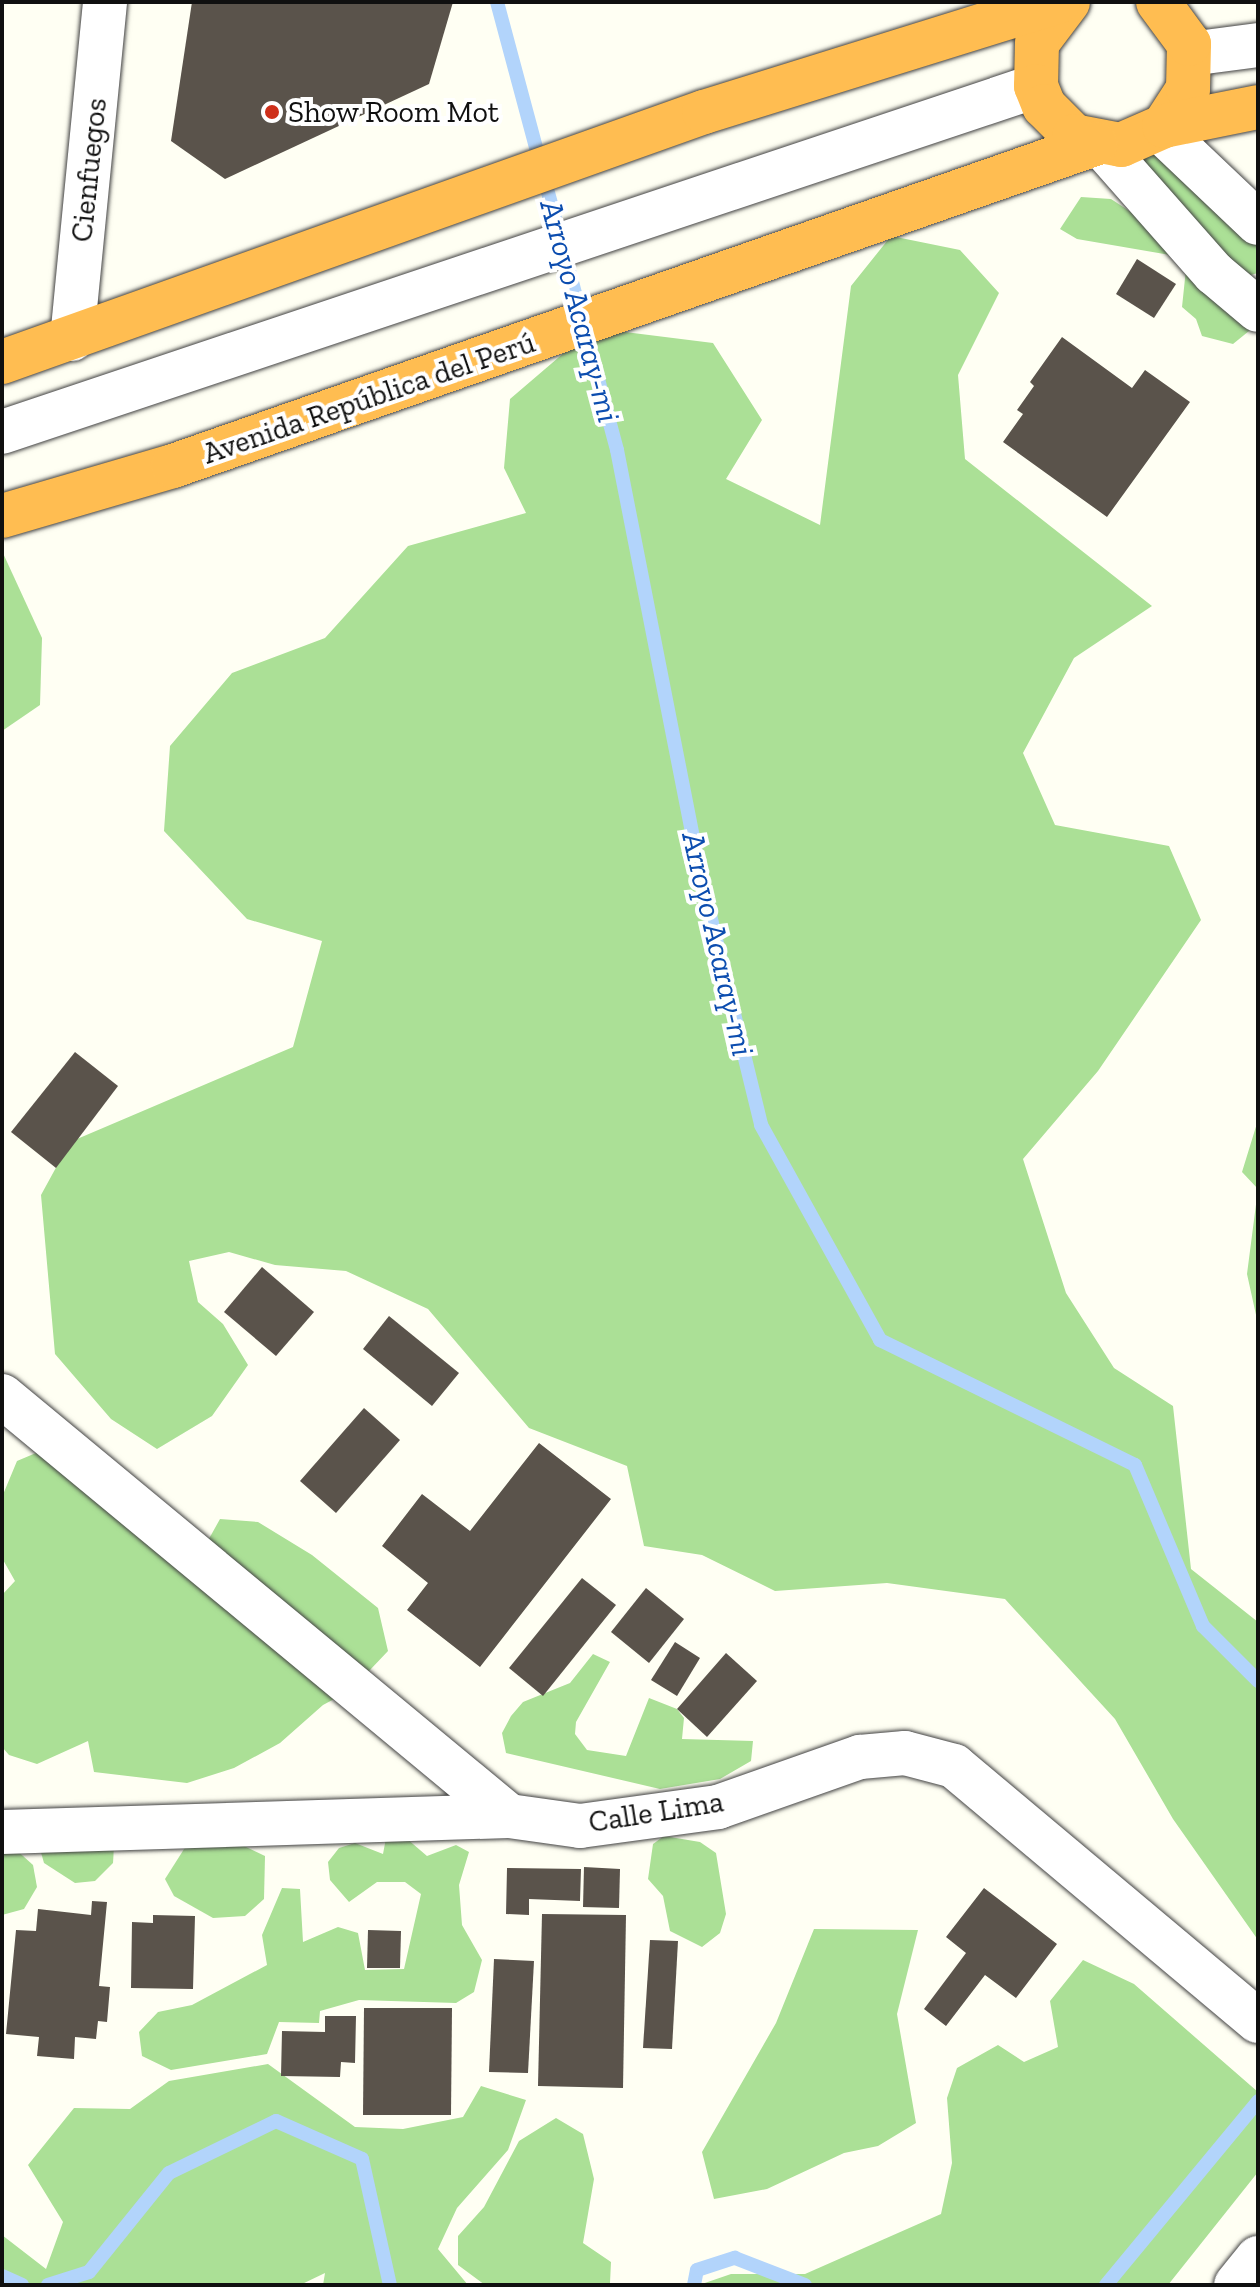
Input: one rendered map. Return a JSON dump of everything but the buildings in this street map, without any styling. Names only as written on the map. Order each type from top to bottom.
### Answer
[{"type":"highway","points":[[2,362],[474,197],[704,112],[1058,2]]},
{"type":"highway","points":[[1068,2],[1037,43],[1036,86],[1057,123],[1098,144]]},
{"type":"highway","points":[[1158,2],[1179,24],[1190,54],[1188,89],[1162,128]]},
{"type":"highway","points":[[1162,128],[1258,107]]},
{"type":"highway","name":"Avenida República del Perú","points":[[2,516],[173,466],[729,270],[1098,144],[1121,145],[1162,128]]},
{"type":"street","name":"Cienfuegos","points":[[72,339],[105,2]]},
{"type":"street","points":[[1190,54],[1258,45]]},
{"type":"street","points":[[2,432],[508,268],[1036,86]]},
{"type":"street","points":[[1162,128],[1258,223]]},
{"type":"street","points":[[1098,144],[1214,273],[1258,310]]},
{"type":"street","points":[[2,1396],[509,1816]]},
{"type":"street","name":"Calle Lima","points":[[2,1832],[509,1816],[580,1826],[718,1807],[860,1757],[905,1753],[954,1766],[1258,2021]]},
{"type":"street","points":[[1236,2285],[1258,2258]]},
{"type":"green space","points":[[1141,144],[1258,202],[1258,273],[1239,278],[1249,331],[1233,344],[1202,336],[1196,319],[1182,307],[1186,269],[1170,255],[1077,239],[1060,229],[1081,197],[1111,199],[1137,216]]},
{"type":"green space","points":[[891,236],[960,250],[999,293],[958,375],[965,459],[1152,606],[1074,658],[1023,753],[1055,825],[1169,846],[1201,920],[1098,1071],[1023,1159],[1066,1293],[1114,1368],[1173,1406],[1191,1569],[1258,1622],[1258,1940],[1173,1819],[1115,1719],[1005,1599],[887,1583],[775,1591],[702,1555],[644,1546],[627,1466],[529,1428],[428,1309],[346,1271],[275,1265],[229,1252],[189,1261],[198,1302],[223,1324],[248,1365],[212,1416],[157,1449],[111,1419],[55,1354],[41,1195],[70,1142],[293,1047],[322,941],[247,919],[164,831],[170,746],[232,673],[325,638],[408,546],[526,513],[504,468],[510,399],[593,328],[713,343],[762,420],[726,479],[820,525],[851,286]]},
{"type":"green space","points":[[2,551],[42,638],[40,705],[2,731]]},
{"type":"green space","points":[[1258,1120],[1258,1189],[1242,1172]]},
{"type":"green space","points":[[1258,1189],[1258,1324],[1247,1274]]},
{"type":"green space","points":[[62,1442],[191,1571],[220,1519],[258,1522],[312,1555],[378,1608],[388,1651],[351,1690],[323,1705],[280,1743],[234,1768],[187,1783],[94,1772],[88,1741],[37,1764],[9,1755],[2,1747],[2,1595],[15,1581],[2,1558],[2,1497],[17,1461]]},
{"type":"green space","points":[[593,1654],[610,1662],[576,1722],[575,1734],[587,1750],[626,1756],[649,1698],[677,1709],[684,1718],[682,1739],[753,1741],[751,1761],[720,1779],[660,1789],[506,1753],[502,1733],[523,1702],[570,1683]]},
{"type":"green space","points":[[399,1832],[427,1856],[456,1845],[469,1852],[459,1885],[462,1925],[482,1960],[474,1992],[456,2003],[359,2000],[320,2011],[319,2023],[279,2022],[267,2054],[171,2070],[142,2056],[139,2032],[158,2012],[192,2005],[267,1965],[262,1935],[282,1888],[300,1889],[303,1942],[338,1927],[358,1933],[365,1970],[404,1969],[421,1894],[405,1882],[377,1882],[349,1902],[330,1880],[328,1862],[339,1848],[355,1843],[383,1854],[386,1838]]},
{"type":"green space","points":[[664,1836],[700,1842],[716,1853],[726,1914],[720,1933],[702,1947],[670,1931],[663,1896],[648,1879],[653,1844]]},
{"type":"green space","points":[[2,1837],[33,1865],[37,1887],[24,1909],[2,1915]]},
{"type":"green space","points":[[240,1844],[265,1856],[264,1899],[245,1916],[213,1918],[174,1896],[165,1879],[186,1846]]},
{"type":"green space","points":[[114,1846],[113,1863],[95,1881],[75,1883],[44,1863],[40,1849]]},
{"type":"green space","points":[[814,1929],[918,1930],[897,2014],[916,2123],[878,2146],[844,2153],[767,2189],[714,2199],[702,2152],[776,2023]]},
{"type":"green space","points":[[1083,1960],[1134,1984],[1258,2092],[1258,2172],[1168,2285],[699,2285],[731,2274],[805,2274],[941,2214],[952,2163],[947,2098],[957,2068],[998,2045],[1024,2062],[1058,2047],[1050,2001]]},
{"type":"green space","points":[[268,2064],[355,2127],[403,2129],[463,2117],[481,2086],[526,2100],[508,2150],[457,2208],[438,2249],[468,2285],[323,2285],[325,2273],[300,2285],[2,2285],[2,2235],[46,2269],[63,2222],[28,2165],[74,2108],[130,2109],[169,2081]]},
{"type":"green space","points":[[556,2118],[583,2134],[594,2179],[583,2243],[611,2262],[610,2283],[485,2285],[458,2265],[458,2236],[484,2207],[519,2141]]},
{"type":"waterway","name":"Arroyo Acaray-mi","points":[[497,2],[617,450],[700,874],[761,1125],[880,1340],[1135,1465],[1203,1626],[1258,1681]]},
{"type":"waterway","name":"Arroyo Acaray-mi","points":[[1106,2285],[1258,2101]]},
{"type":"waterway","name":"Arroyo Acaray-mi","points":[[48,2285],[89,2272],[169,2173],[276,2121],[362,2159],[390,2285]]},
{"type":"waterway","name":"Arroyo Acaray-mi","points":[[694,2285],[697,2270],[735,2258],[805,2285]]},
{"type":"waterway","name":"Arroyo Acaray-mi","points":[[2,2276],[22,2285]]},
{"type":"place","name":"Show Room Mot","points":[[272,112]]}]
